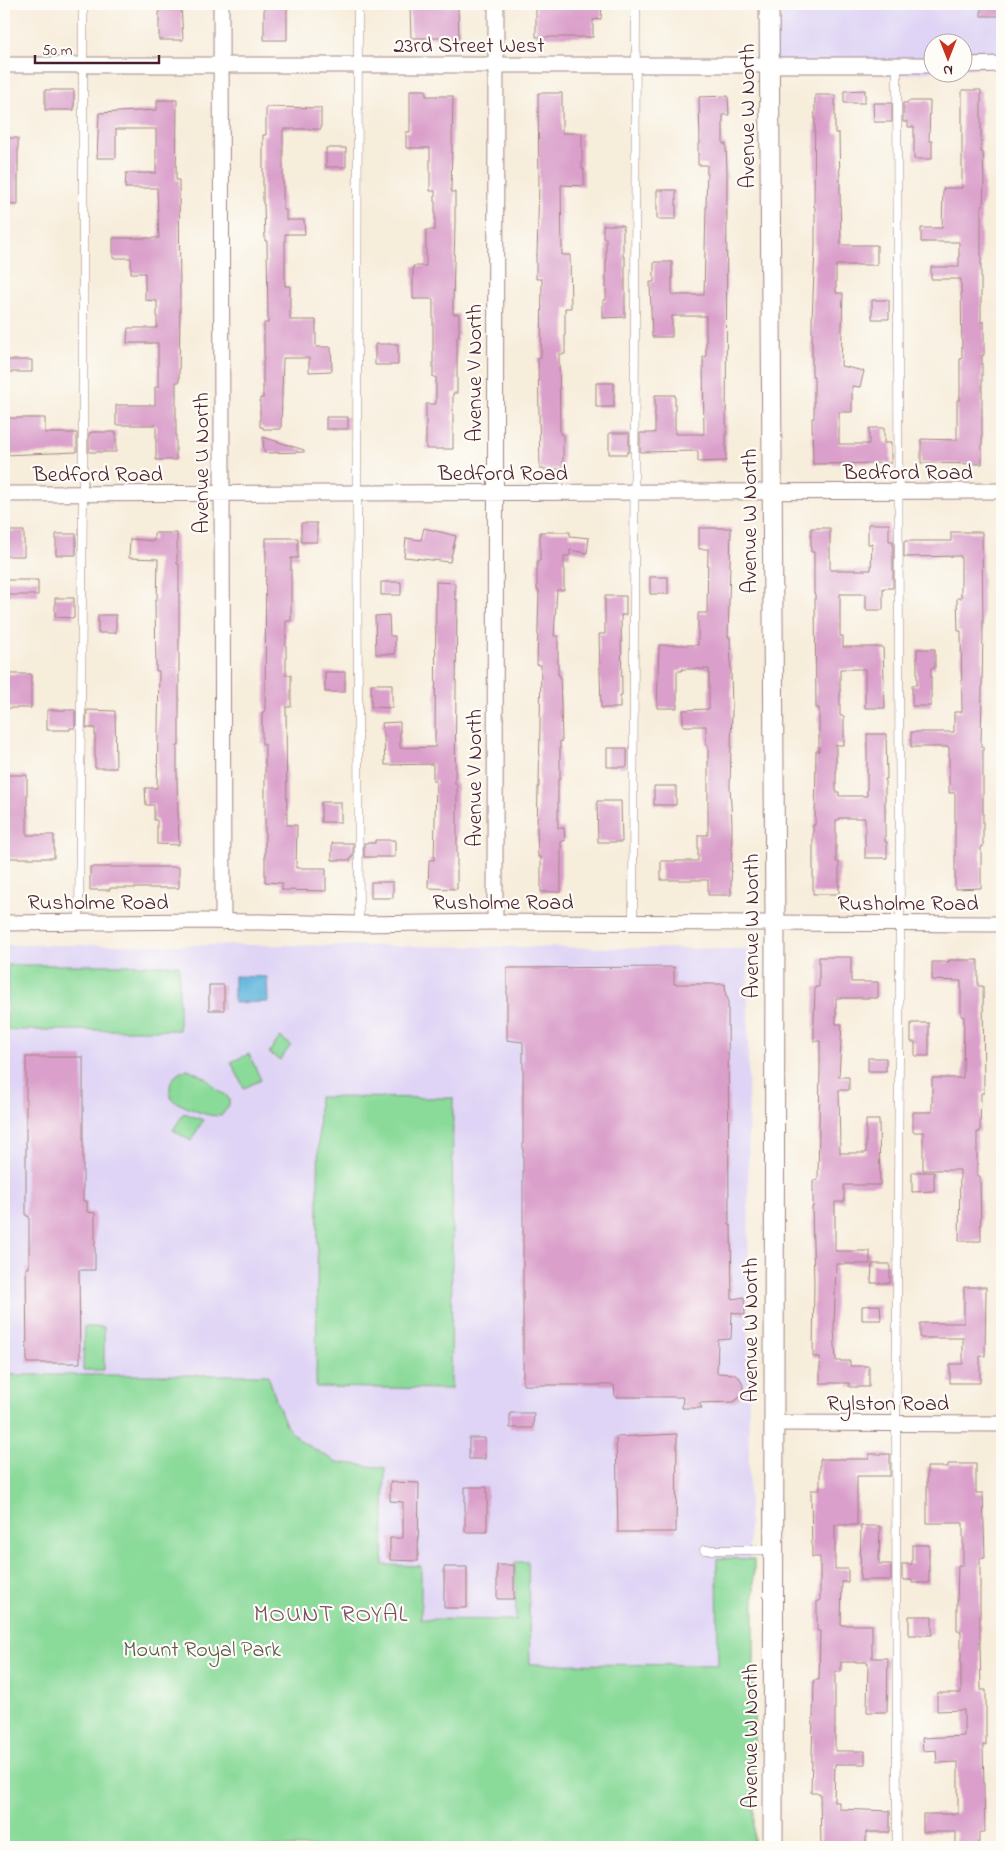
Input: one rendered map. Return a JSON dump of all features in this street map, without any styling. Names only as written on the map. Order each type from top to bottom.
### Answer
[{"type":"street","name":"Avenue U North","points":[[221,4],[223,922]]},
{"type":"street","name":"Avenue V North","points":[[495,922],[496,4]]},
{"type":"street","name":"Avenue W North","points":[[769,4],[775,923],[772,1550],[773,1847]]},
{"type":"street","points":[[974,65],[1002,64]]},
{"type":"street","name":"23rd Street West","points":[[4,65],[924,65]]},
{"type":"street","name":"Bedford Road","points":[[4,494],[1002,491]]},
{"type":"street","name":"Rusholme Road","points":[[4,922],[1002,924]]},
{"type":"street","name":"Rylston Road","points":[[773,1423],[1002,1424]]},
{"type":"lane","points":[[80,922],[83,494],[83,4]]},
{"type":"lane","points":[[358,4],[357,494],[359,924]]},
{"type":"lane","points":[[633,922],[636,4]]},
{"type":"lane","points":[[897,65],[899,923],[896,1423],[897,1847]]},
{"type":"lane","points":[[704,1550],[772,1550]]},
{"type":"shaded area","points":[[769,4],[1002,4],[1002,66],[974,68],[974,32],[924,32],[924,73],[897,75],[770,66]]},
{"type":"shaded area","points":[[4,945],[748,949],[749,1561],[720,1667],[527,1668],[517,1620],[421,1619],[383,1565],[385,1468],[337,1462],[302,1442],[287,1427],[268,1375],[4,1375]]},
{"type":"green space","points":[[8,965],[179,965],[179,1030],[7,1030]]},
{"type":"green space","points":[[280,1037],[291,1045],[280,1060],[269,1053]]},
{"type":"green space","points":[[249,1054],[261,1080],[244,1088],[231,1062]]},
{"type":"green space","points":[[188,1069],[206,1078],[218,1091],[229,1099],[229,1105],[222,1115],[204,1114],[172,1100],[170,1085],[174,1077]]},
{"type":"green space","points":[[319,1097],[453,1098],[451,1389],[316,1387]]},
{"type":"green space","points":[[184,1113],[203,1120],[191,1141],[173,1130]]},
{"type":"green space","points":[[84,1327],[104,1327],[104,1370],[83,1370]]},
{"type":"green space","name":"Mount Royal Park","points":[[4,1375],[268,1375],[287,1427],[302,1442],[337,1462],[385,1468],[383,1565],[421,1566],[421,1619],[516,1620],[515,1562],[528,1562],[530,1664],[718,1665],[717,1558],[754,1559],[754,1847],[4,1847]]},
{"type":"water","points":[[234,976],[267,977],[268,1002],[234,1003]]},
{"type":"building","points":[[159,4],[181,4],[183,40],[159,40]]},
{"type":"building","points":[[536,4],[602,4],[601,19],[593,20],[593,37],[536,37]]},
{"type":"building","points":[[981,4],[1002,4],[1002,16],[981,16]]},
{"type":"building","points":[[264,6],[287,6],[287,40],[264,40]]},
{"type":"building","points":[[458,6],[459,38],[411,38],[410,7]]},
{"type":"building","points":[[45,90],[74,90],[74,110],[45,110]]},
{"type":"building","points":[[410,90],[426,90],[426,96],[453,96],[451,192],[455,192],[455,224],[453,314],[459,314],[459,336],[457,336],[457,393],[453,393],[453,449],[426,449],[426,404],[436,404],[436,377],[433,377],[433,299],[413,299],[413,266],[426,266],[426,230],[435,230],[435,191],[430,191],[430,148],[406,148],[406,132],[410,132]]},
{"type":"building","points":[[865,90],[865,103],[844,103],[844,91]]},
{"type":"building","points":[[962,90],[981,90],[981,152],[983,152],[984,183],[983,206],[981,206],[981,322],[984,322],[984,355],[982,355],[982,464],[921,463],[921,439],[957,440],[957,400],[960,400],[960,359],[962,359],[961,279],[931,279],[931,267],[959,267],[959,242],[921,242],[921,228],[942,228],[943,188],[962,188]]},
{"type":"building","points":[[538,93],[562,93],[562,133],[582,133],[584,186],[561,185],[562,255],[570,255],[571,308],[565,308],[565,354],[559,354],[560,434],[563,434],[563,469],[540,469],[538,358],[541,358],[542,279],[536,279],[539,185]]},
{"type":"building","points":[[815,95],[835,95],[835,133],[839,133],[841,245],[877,245],[877,265],[836,265],[836,293],[843,293],[841,366],[864,371],[860,387],[852,386],[852,412],[839,412],[839,444],[869,444],[869,428],[884,428],[884,443],[891,443],[891,463],[813,464],[812,418],[814,418],[814,376],[812,376],[812,321],[815,247]]},
{"type":"building","points":[[728,96],[729,115],[723,115],[723,144],[726,144],[727,172],[726,461],[698,462],[698,451],[640,452],[640,433],[655,433],[655,395],[675,395],[675,434],[704,434],[703,357],[706,357],[706,316],[672,316],[672,337],[652,337],[650,282],[654,282],[654,262],[672,262],[672,295],[704,295],[707,165],[698,165],[698,144],[700,144],[699,97]]},
{"type":"building","points":[[157,100],[177,100],[176,180],[179,180],[180,301],[179,382],[176,382],[176,460],[156,460],[156,425],[116,425],[116,405],[155,405],[155,387],[158,387],[158,343],[127,343],[128,328],[157,328],[157,301],[145,300],[145,273],[131,273],[131,258],[113,258],[113,238],[159,238],[157,188],[125,188],[126,173],[156,173],[156,129],[116,129],[116,158],[97,158],[99,113],[157,110]]},
{"type":"building","points":[[908,101],[930,101],[929,141],[932,141],[932,159],[914,159],[914,127],[908,127],[908,122],[903,122],[903,103],[908,103]]},
{"type":"building","points":[[873,103],[892,103],[892,122],[874,122]]},
{"type":"building","points":[[266,107],[321,108],[321,129],[283,129],[283,210],[286,210],[286,220],[304,220],[305,234],[285,234],[285,286],[290,286],[290,320],[316,320],[316,347],[331,347],[332,371],[309,372],[309,358],[283,358],[281,429],[263,429],[263,427],[260,427],[260,398],[263,398],[264,323],[268,323],[267,241],[265,241],[263,204],[263,135],[266,135]]},
{"type":"building","points":[[4,138],[18,138],[18,205],[4,204]]},
{"type":"building","points":[[326,148],[346,148],[346,167],[326,167]]},
{"type":"building","points":[[657,190],[676,190],[676,219],[657,219]]},
{"type":"building","points":[[603,225],[623,225],[625,317],[603,318],[603,300],[606,300],[606,238],[603,238]]},
{"type":"building","points":[[872,300],[889,300],[889,319],[872,319]]},
{"type":"building","points":[[375,344],[398,344],[398,365],[375,365]]},
{"type":"building","points":[[4,360],[32,360],[32,372],[4,372]]},
{"type":"building","points":[[596,383],[614,383],[614,407],[596,407]]},
{"type":"building","points":[[326,417],[348,417],[348,429],[326,429]]},
{"type":"building","points":[[4,418],[45,418],[45,433],[77,433],[77,452],[4,455]]},
{"type":"building","points":[[116,432],[116,452],[89,452],[89,433]]},
{"type":"building","points":[[609,433],[629,433],[629,452],[627,454],[609,454]]},
{"type":"building","points":[[263,437],[304,450],[304,452],[264,453]]},
{"type":"building","points":[[301,523],[317,523],[317,542],[301,542]]},
{"type":"building","points":[[868,524],[889,524],[889,541],[893,541],[893,588],[883,588],[883,610],[866,610],[866,594],[840,594],[840,636],[843,636],[843,647],[883,647],[885,708],[865,708],[865,669],[840,669],[840,716],[844,716],[844,745],[836,745],[836,792],[839,792],[839,796],[867,796],[867,734],[886,734],[885,842],[887,842],[887,858],[865,858],[865,818],[839,818],[839,820],[836,820],[836,862],[839,862],[839,894],[813,894],[813,825],[815,825],[816,751],[819,751],[819,708],[816,708],[814,552],[811,552],[811,528],[830,528],[830,570],[871,570],[872,544],[868,544]]},
{"type":"building","points":[[424,528],[456,536],[450,562],[404,557],[406,538],[421,540]]},
{"type":"building","points":[[699,528],[731,528],[728,637],[730,637],[732,709],[730,786],[732,825],[731,895],[708,895],[708,880],[661,880],[661,861],[698,861],[698,835],[708,835],[708,745],[706,745],[706,726],[683,726],[683,710],[709,709],[709,669],[682,669],[682,671],[677,671],[677,708],[657,708],[659,645],[698,645],[698,613],[707,613],[708,549],[699,549]]},
{"type":"building","points":[[4,531],[24,531],[24,556],[4,556]]},
{"type":"building","points":[[540,532],[570,532],[570,536],[589,538],[587,553],[570,550],[570,556],[564,556],[564,590],[557,590],[554,636],[558,636],[562,741],[560,741],[560,779],[558,779],[558,828],[564,828],[565,841],[561,841],[561,892],[541,892],[541,857],[538,857],[541,665],[537,665],[539,590],[537,590],[537,561],[540,561]]},
{"type":"building","points":[[951,532],[982,532],[981,747],[983,747],[983,847],[981,847],[981,888],[955,889],[955,793],[949,793],[949,747],[911,747],[911,732],[954,732],[954,712],[962,712],[961,631],[958,631],[957,598],[961,598],[961,556],[904,557],[904,541],[951,541]]},
{"type":"building","points":[[154,533],[177,533],[177,564],[179,564],[179,746],[177,746],[177,784],[179,845],[157,844],[157,820],[154,820],[154,805],[146,805],[145,788],[157,788],[159,671],[156,671],[155,600],[157,600],[158,559],[129,558],[130,539],[154,541]]},
{"type":"building","points":[[56,534],[76,534],[76,555],[56,555]]},
{"type":"building","points":[[266,538],[298,538],[298,558],[291,558],[291,621],[286,621],[286,675],[291,675],[291,707],[286,707],[287,825],[297,825],[296,868],[326,868],[326,891],[282,890],[282,883],[265,882],[265,744],[262,744],[262,712],[265,712]]},
{"type":"building","points":[[650,577],[668,577],[668,594],[650,594]]},
{"type":"building","points":[[4,580],[38,580],[38,595],[4,595]]},
{"type":"building","points":[[381,582],[401,582],[401,595],[381,595]]},
{"type":"building","points":[[436,582],[455,583],[455,599],[457,599],[455,784],[457,784],[457,889],[428,888],[429,860],[434,860],[436,781],[433,781],[433,764],[385,765],[382,723],[400,722],[400,748],[435,747]]},
{"type":"building","points":[[605,596],[626,596],[626,615],[621,615],[622,695],[620,695],[620,708],[601,708],[599,634],[605,634]]},
{"type":"building","points":[[55,598],[74,598],[74,618],[55,617]]},
{"type":"building","points":[[98,615],[116,615],[116,633],[98,633]]},
{"type":"building","points":[[389,615],[390,636],[395,636],[395,654],[376,654],[375,616]]},
{"type":"building","points":[[917,649],[935,649],[935,668],[931,668],[931,706],[912,706],[912,685],[917,685]]},
{"type":"building","points":[[325,672],[345,672],[345,692],[325,692]]},
{"type":"building","points":[[4,674],[31,674],[31,708],[4,708]]},
{"type":"building","points":[[371,684],[392,684],[392,708],[371,707]]},
{"type":"building","points":[[47,710],[75,710],[75,728],[70,728],[70,730],[47,730]]},
{"type":"building","points":[[87,710],[115,711],[116,768],[95,768],[95,728],[86,728]]},
{"type":"building","points":[[607,748],[627,748],[627,767],[607,767]]},
{"type":"building","points":[[4,775],[27,775],[27,835],[54,835],[54,858],[4,858]]},
{"type":"building","points":[[654,786],[676,786],[676,805],[654,805]]},
{"type":"building","points":[[597,801],[621,801],[622,842],[598,842]]},
{"type":"building","points":[[321,802],[341,802],[341,822],[321,822]]},
{"type":"building","points":[[375,840],[395,840],[395,857],[364,857],[364,843],[375,843]]},
{"type":"building","points":[[332,843],[353,843],[353,857],[351,857],[351,860],[332,860]]},
{"type":"building","points":[[90,867],[179,867],[179,888],[110,888],[110,890],[90,890]]},
{"type":"building","points":[[371,882],[393,882],[393,898],[371,898]]},
{"type":"building","points":[[819,957],[851,957],[851,982],[878,982],[878,998],[836,998],[836,1024],[842,1024],[839,1077],[849,1077],[849,1090],[839,1090],[840,1153],[866,1153],[866,1120],[879,1120],[880,1185],[844,1185],[844,1202],[835,1202],[835,1251],[870,1251],[870,1264],[836,1264],[834,1328],[836,1361],[850,1361],[850,1366],[869,1366],[869,1387],[849,1387],[849,1383],[820,1383],[820,1357],[813,1357],[812,1207],[813,1180],[818,1180],[820,1067],[820,1041],[814,1041],[814,1024],[815,987],[819,987]]},
{"type":"building","points":[[949,960],[978,960],[978,986],[983,986],[984,1093],[981,1093],[980,1132],[977,1132],[977,1176],[980,1176],[981,1241],[959,1241],[960,1170],[923,1170],[923,1132],[913,1132],[913,1112],[932,1112],[932,1078],[963,1078],[964,1016],[961,1016],[961,981],[932,980],[932,962],[949,962]]},
{"type":"building","points":[[674,967],[674,984],[725,984],[726,997],[728,998],[729,1225],[731,1225],[732,1299],[744,1297],[745,1315],[732,1312],[731,1339],[718,1340],[717,1373],[733,1374],[740,1378],[743,1392],[733,1402],[699,1403],[702,1408],[682,1408],[683,1397],[615,1397],[614,1385],[523,1385],[523,1042],[507,1040],[507,968]]},
{"type":"building","points":[[209,985],[224,985],[224,1010],[209,1010]]},
{"type":"building","points":[[911,1023],[929,1023],[929,1056],[915,1056],[915,1042],[911,1042]]},
{"type":"building","points":[[26,1057],[83,1057],[83,1201],[87,1201],[87,1212],[95,1213],[95,1270],[79,1270],[80,1363],[27,1363],[26,1268],[29,1268],[29,1216],[26,1216]]},
{"type":"building","points":[[868,1058],[886,1058],[886,1071],[868,1071]]},
{"type":"building","points":[[912,1172],[934,1172],[934,1191],[912,1192]]},
{"type":"building","points":[[872,1264],[890,1264],[890,1283],[871,1283]]},
{"type":"building","points":[[964,1287],[986,1287],[985,1356],[980,1356],[980,1383],[950,1383],[950,1364],[963,1364],[963,1338],[920,1338],[920,1323],[964,1323]]},
{"type":"building","points":[[880,1305],[881,1320],[862,1320],[862,1306]]},
{"type":"building","points":[[510,1413],[534,1413],[533,1428],[510,1428]]},
{"type":"building","points":[[677,1434],[676,1532],[618,1532],[616,1437]]},
{"type":"building","points":[[469,1438],[485,1438],[485,1459],[469,1459]]},
{"type":"building","points":[[869,1454],[890,1454],[890,1476],[857,1476],[857,1525],[835,1525],[835,1569],[848,1569],[848,1582],[842,1582],[841,1625],[872,1625],[872,1658],[888,1658],[887,1712],[867,1712],[868,1662],[841,1662],[841,1672],[835,1672],[835,1751],[865,1751],[865,1764],[835,1764],[834,1802],[839,1802],[839,1809],[890,1811],[890,1832],[866,1832],[866,1844],[842,1844],[842,1847],[821,1847],[820,1793],[811,1793],[814,1680],[819,1680],[820,1631],[817,1631],[817,1601],[820,1601],[820,1557],[812,1557],[811,1490],[820,1490],[820,1459],[869,1459]]},
{"type":"building","points":[[948,1464],[976,1464],[976,1493],[983,1493],[985,1558],[980,1558],[980,1643],[981,1690],[986,1690],[986,1745],[983,1745],[985,1832],[979,1832],[979,1847],[956,1847],[956,1832],[923,1832],[923,1814],[958,1814],[958,1762],[937,1763],[936,1750],[923,1751],[922,1738],[964,1736],[964,1710],[937,1711],[937,1693],[961,1693],[961,1631],[957,1631],[957,1603],[958,1565],[963,1565],[963,1523],[927,1523],[927,1467],[948,1467]]},
{"type":"building","points":[[390,1482],[419,1483],[418,1561],[390,1560],[390,1538],[403,1538],[403,1502],[390,1501]]},
{"type":"building","points":[[465,1487],[487,1487],[487,1532],[465,1532]]},
{"type":"building","points":[[861,1526],[880,1526],[879,1564],[891,1564],[891,1580],[860,1580]]},
{"type":"building","points":[[912,1545],[929,1545],[929,1583],[912,1583],[912,1580],[902,1580],[902,1564],[912,1564]]},
{"type":"building","points":[[497,1565],[514,1565],[514,1599],[497,1599]]},
{"type":"building","points":[[444,1567],[467,1567],[467,1608],[444,1608]]},
{"type":"building","points":[[909,1616],[932,1616],[932,1635],[909,1635]]},
{"type":"district","name":"MOUNT ROYAL","points":[[331,1613]]}]
